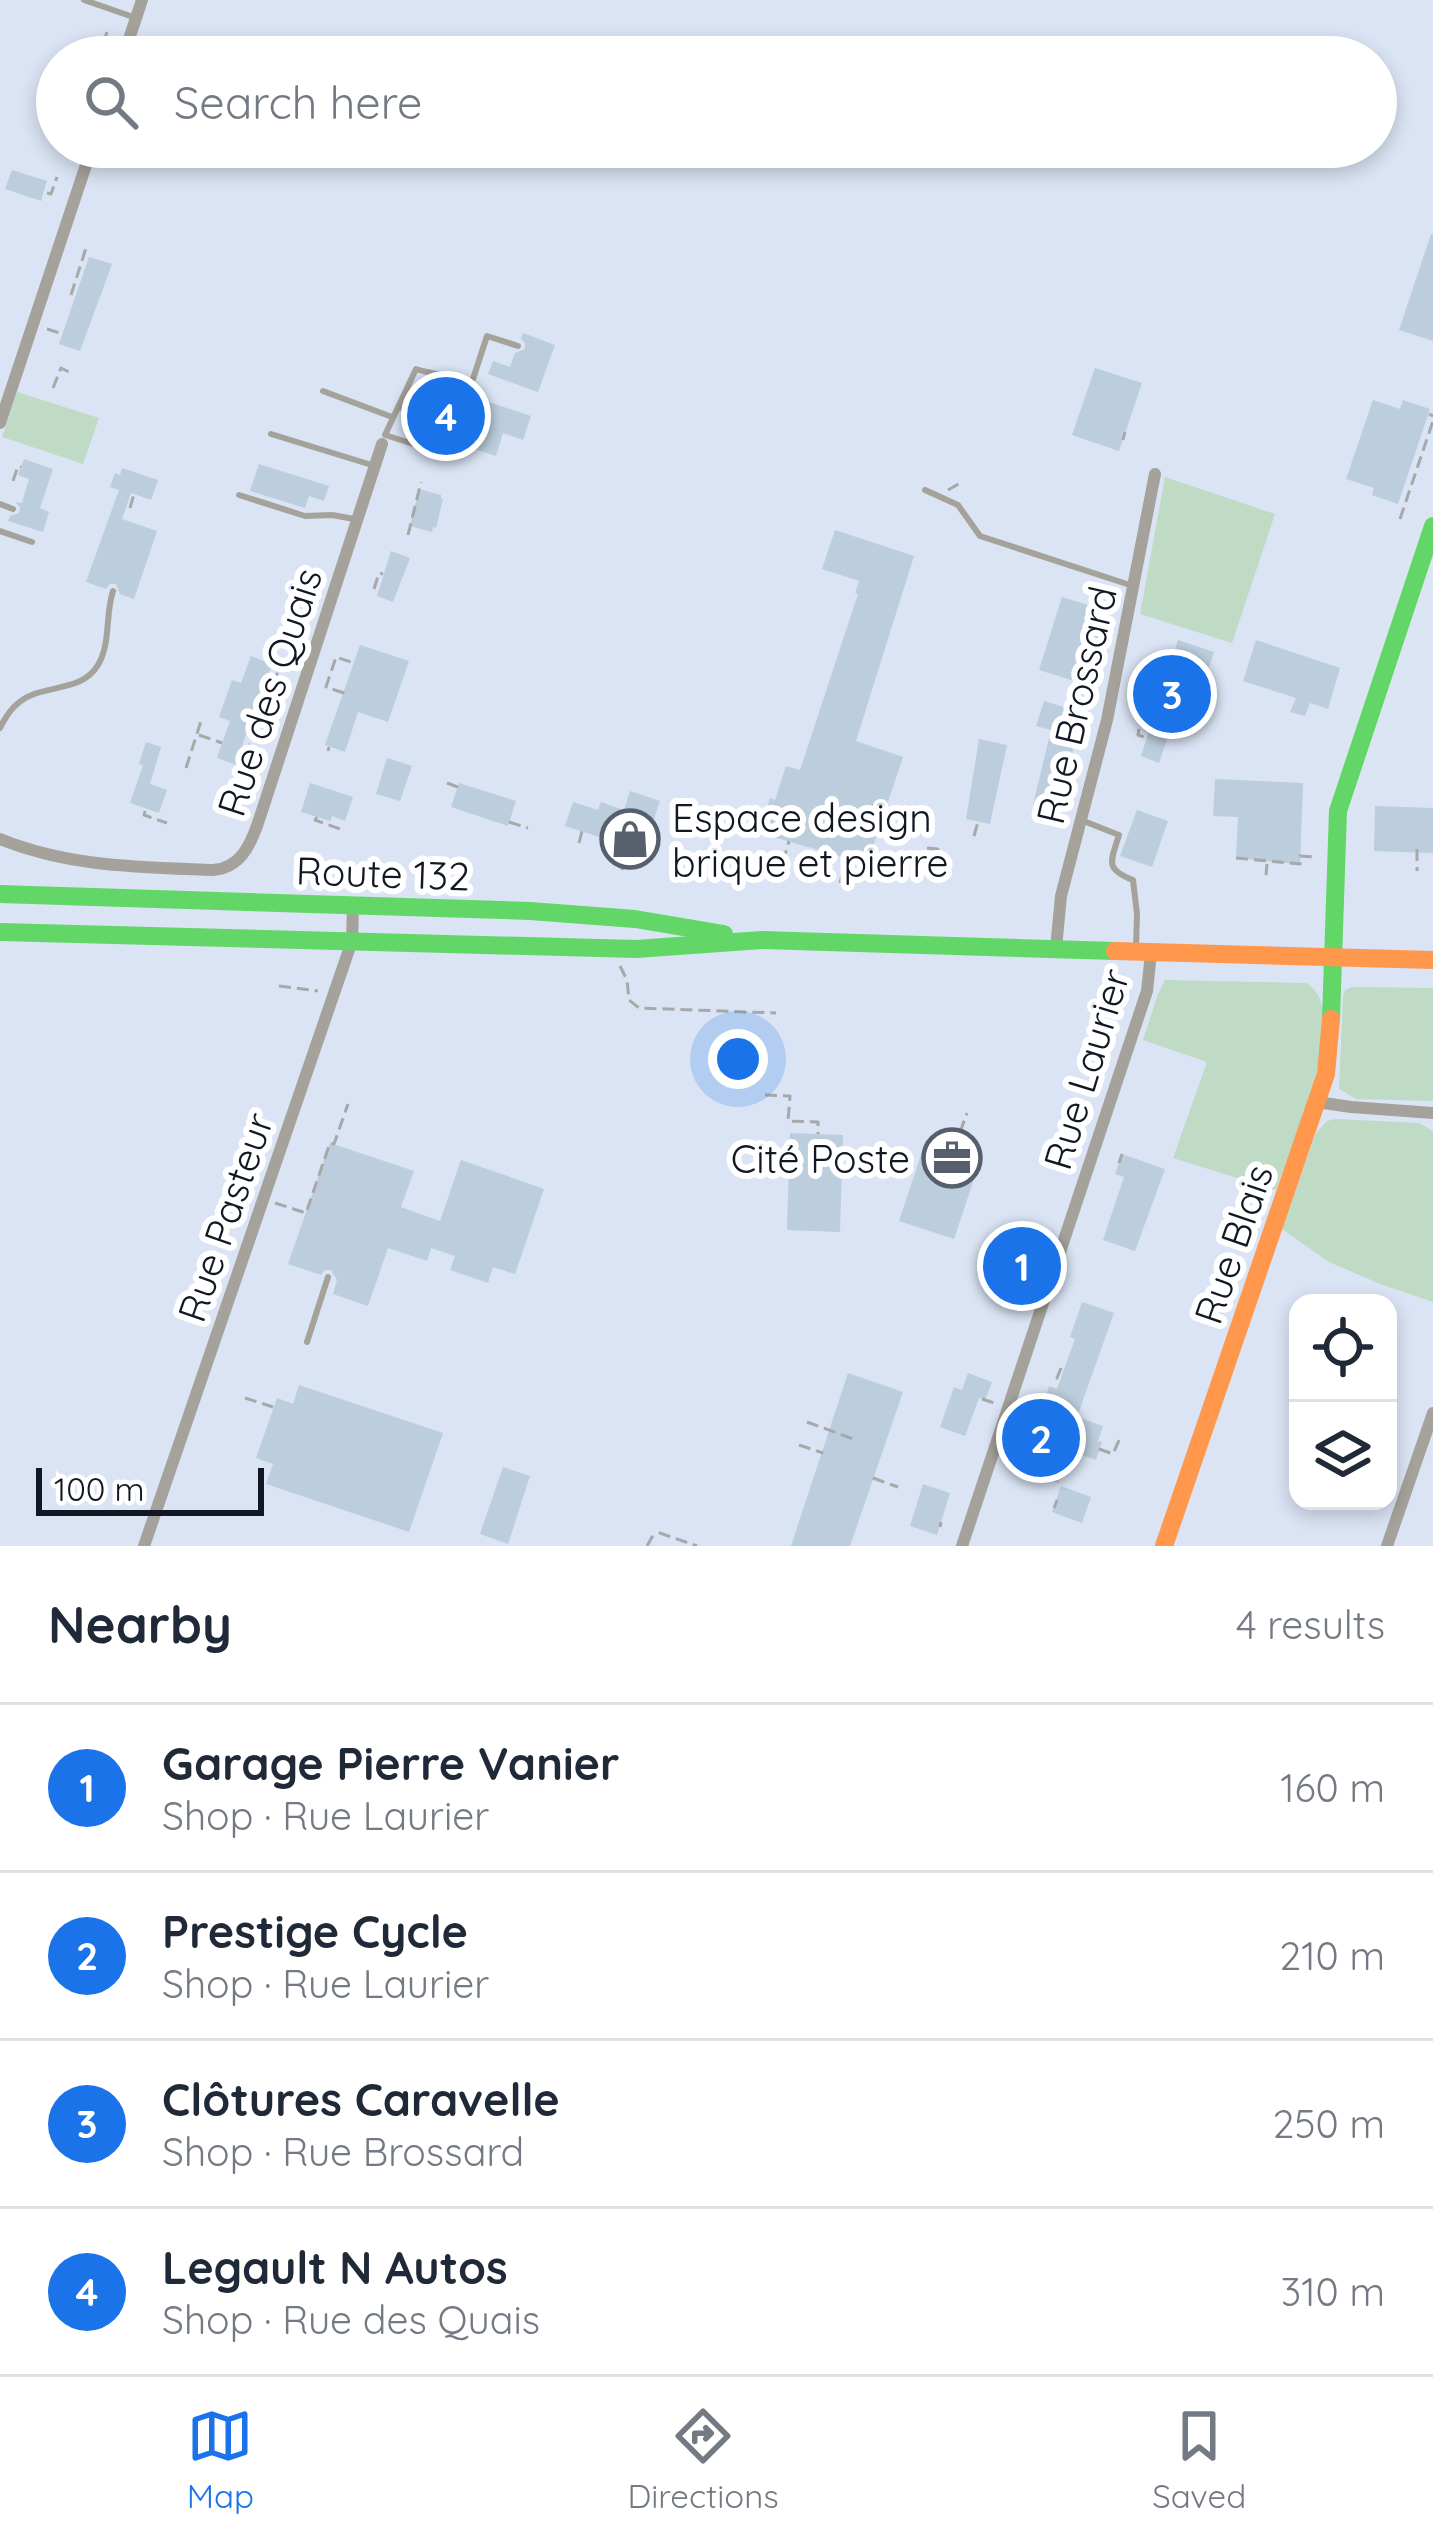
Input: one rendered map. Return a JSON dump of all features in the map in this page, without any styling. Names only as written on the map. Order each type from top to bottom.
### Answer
[{"type":"main road","name":"Rue Blais","points":[[1164,1546],[1328,1063],[1339,811],[1433,526]]},
{"type":"main road","name":"Route 132","points":[[0,894],[578,914],[762,940]]},
{"type":"main road","points":[[576,947],[578,914]]},
{"type":"main road","name":"Route 132","points":[[5,936],[636,949],[762,940],[1433,960]]},
{"type":"street","points":[[130,36],[142,0]]},
{"type":"street","points":[[0,423],[85,168]]},
{"type":"street","name":"Rue des Quais","points":[[0,839],[82,863],[212,870],[229,866],[246,851],[382,444]]},
{"type":"street","name":"Rue Brossard","points":[[1056,948],[1061,896],[1107,720],[1155,474]]},
{"type":"street","name":"Rue Pasteur","points":[[144,1546],[352,941],[353,906]]},
{"type":"street","name":"Rue Laurier","points":[[962,1546],[1147,991],[1143,951]]},
{"type":"street","points":[[1317,1102],[1433,1113]]},
{"type":"street","points":[[1387,1546],[1433,1412]]},
{"type":"lane","points":[[84,0],[136,18]]},
{"type":"lane","points":[[426,448],[385,435],[416,369],[472,382],[488,336],[518,346]]},
{"type":"lane","points":[[322,392],[392,417]]},
{"type":"lane","points":[[398,406],[427,416]]},
{"type":"lane","points":[[272,434],[375,466]]},
{"type":"lane","points":[[925,490],[958,505],[980,536],[1134,586]]},
{"type":"lane","points":[[239,495],[305,516],[357,520]]},
{"type":"lane","points":[[0,504],[13,508]]},
{"type":"lane","points":[[0,531],[32,542]]},
{"type":"lane","points":[[0,728],[27,696],[76,684],[97,667],[105,651],[106,614],[113,592]]},
{"type":"lane","points":[[309,668],[328,674]]},
{"type":"lane","points":[[1081,820],[1119,835],[1112,869],[1133,880],[1143,951]]},
{"type":"lane","points":[[307,1342],[328,1277]]},
{"type":"path","points":[[106,36],[107,32]]},
{"type":"path","points":[[47,194],[57,177]]},
{"type":"path","points":[[71,295],[86,248]]},
{"type":"path","points":[[33,325],[63,334]]},
{"type":"path","points":[[52,388],[61,368],[70,372]]},
{"type":"path","points":[[1400,519],[1432,417]]},
{"type":"path","points":[[1123,440],[1125,432]]},
{"type":"path","points":[[13,481],[21,467]]},
{"type":"path","points":[[408,535],[421,482]]},
{"type":"path","points":[[947,490],[962,482]]},
{"type":"path","points":[[130,508],[134,494]]},
{"type":"path","points":[[374,589],[382,574]]},
{"type":"path","points":[[344,693],[326,687],[328,674],[336,657],[354,663]]},
{"type":"path","points":[[1091,659],[1098,668]]},
{"type":"path","points":[[269,674],[276,676],[281,662]]},
{"type":"path","points":[[1162,689],[1150,670],[1169,669]]},
{"type":"path","points":[[256,703],[262,706],[266,696]]},
{"type":"path","points":[[186,768],[201,721]]},
{"type":"path","points":[[1138,729],[1138,735],[1147,738]]},
{"type":"path","points":[[197,734],[222,743]]},
{"type":"path","points":[[244,751],[252,738]]},
{"type":"path","points":[[447,783],[458,787]]},
{"type":"path","points":[[145,812],[167,823]]},
{"type":"path","points":[[316,817],[343,830]]},
{"type":"path","points":[[509,822],[528,828]]},
{"type":"path","points":[[974,836],[978,822]]},
{"type":"path","points":[[579,843],[582,831]]},
{"type":"path","points":[[783,862],[789,842]]},
{"type":"path","points":[[622,870],[628,846]]},
{"type":"path","points":[[927,848],[939,846]]},
{"type":"path","points":[[1417,849],[1418,871]]},
{"type":"path","points":[[1236,858],[1300,863],[1300,856],[1315,857]]},
{"type":"path","points":[[840,883],[848,857]]},
{"type":"path","points":[[1266,874],[1267,862]]},
{"type":"path","points":[[611,948],[627,980],[629,1000],[639,1008],[776,1013]]},
{"type":"path","points":[[279,986],[333,997]]},
{"type":"path","points":[[765,1095],[790,1096],[788,1121],[818,1122],[818,1134]]},
{"type":"path","points":[[274,1202],[306,1213],[348,1104]]},
{"type":"path","points":[[954,1149],[967,1113]]},
{"type":"path","points":[[1119,1163],[1122,1154]]},
{"type":"path","points":[[1061,1368],[1057,1378],[1061,1379]]},
{"type":"path","points":[[245,1398],[273,1407]]},
{"type":"path","points":[[807,1422],[856,1440]]},
{"type":"path","points":[[1099,1450],[1113,1454],[1120,1438]]},
{"type":"path","points":[[799,1445],[823,1453]]},
{"type":"path","points":[[873,1478],[898,1486]]},
{"type":"path","points":[[1054,1508],[1057,1500]]},
{"type":"path","points":[[647,1546],[660,1533],[697,1546]]},
{"type":"green space","points":[[17,392],[99,418],[83,464],[2,437]]},
{"type":"green space","points":[[1165,477],[1275,514],[1232,643],[1140,614]]},
{"type":"green space","points":[[1165,980],[1306,983],[1319,998],[1324,1021],[1315,1081],[1276,1190],[1173,1158],[1207,1062],[1143,1040]]},
{"type":"green space","points":[[1352,987],[1433,988],[1433,1101],[1356,1099],[1339,1089],[1343,996]]},
{"type":"green space","points":[[1336,1119],[1419,1123],[1433,1131],[1433,1302],[1329,1262],[1282,1229],[1316,1133]]},
{"type":"building","points":[[12,170],[47,181],[41,201],[5,189]]},
{"type":"building","points":[[1433,235],[1433,341],[1399,330]]},
{"type":"building","points":[[89,257],[112,264],[80,351],[59,344]]},
{"type":"building","points":[[523,333],[555,345],[538,392],[488,374],[493,361],[510,367],[515,353],[525,349]]},
{"type":"building","points":[[1095,368],[1142,383],[1119,451],[1072,435]]},
{"type":"building","points":[[448,384],[531,416],[523,440],[503,433],[496,456],[431,435]]},
{"type":"building","points":[[1373,400],[1400,409],[1403,400],[1430,409],[1398,504],[1372,495],[1374,488],[1346,479]]},
{"type":"building","points":[[24,459],[53,469],[40,508],[49,512],[43,532],[8,521],[19,513],[15,502],[22,503],[29,479],[18,475]]},
{"type":"building","points":[[259,464],[329,486],[324,501],[309,496],[305,508],[250,491]]},
{"type":"building","points":[[122,468],[158,480],[151,500],[131,493],[122,519],[157,531],[134,599],[120,594],[116,584],[106,589],[86,582],[119,490],[110,487]]},
{"type":"building","points":[[419,489],[443,499],[432,532],[410,526]]},
{"type":"building","points":[[835,530],[914,556],[856,741],[903,757],[867,864],[759,833],[786,766],[800,770],[858,594],[859,581],[822,569]]},
{"type":"building","points":[[391,551],[410,558],[393,602],[377,596]]},
{"type":"building","points":[[1062,597],[1107,611],[1084,684],[1039,670]]},
{"type":"building","points":[[1178,640],[1214,652],[1190,724],[1174,719],[1159,763],[1141,756]]},
{"type":"building","points":[[1256,640],[1340,668],[1328,709],[1310,703],[1305,716],[1290,712],[1296,698],[1243,681]]},
{"type":"building","points":[[360,645],[409,661],[388,722],[358,712],[345,752],[325,745]]},
{"type":"building","points":[[251,656],[271,668],[236,765],[217,758],[230,721],[219,717],[232,680],[241,683]]},
{"type":"building","points":[[1044,701],[1070,709],[1061,739],[1075,743],[1055,811],[1033,805],[1051,730],[1036,726]]},
{"type":"building","points":[[979,739],[1007,745],[990,824],[966,819]]},
{"type":"building","points":[[146,742],[161,747],[150,784],[167,790],[159,813],[130,803]]},
{"type":"building","points":[[387,758],[412,766],[400,801],[376,794]]},
{"type":"building","points":[[1215,779],[1303,783],[1300,864],[1236,858],[1238,817],[1213,816]]},
{"type":"building","points":[[310,783],[353,797],[345,821],[301,812]]},
{"type":"building","points":[[459,783],[516,801],[508,826],[451,807]]},
{"type":"building","points":[[630,791],[660,801],[643,851],[565,826],[573,802],[598,810],[601,802],[624,810]]},
{"type":"building","points":[[1375,806],[1433,808],[1433,853],[1374,851]]},
{"type":"building","points":[[1137,810],[1168,821],[1152,867],[1120,856]]},
{"type":"building","points":[[790,1133],[843,1135],[840,1232],[787,1230]]},
{"type":"building","points":[[926,1140],[981,1158],[954,1239],[899,1221]]},
{"type":"building","points":[[330,1143],[414,1171],[401,1207],[440,1221],[461,1160],[544,1189],[515,1274],[493,1267],[488,1283],[450,1270],[455,1256],[431,1248],[427,1261],[388,1248],[368,1306],[333,1294],[337,1280],[331,1270],[321,1275],[288,1264]]},
{"type":"building","points":[[1122,1154],[1165,1169],[1135,1251],[1103,1240],[1124,1177],[1115,1174]]},
{"type":"building","points":[[1008,1228],[1037,1237],[1018,1291],[990,1282]]},
{"type":"building","points":[[1082,1302],[1114,1313],[1077,1417],[1103,1426],[1098,1441],[1102,1442],[1096,1460],[1069,1451],[1058,1483],[1022,1471],[1049,1386],[1057,1389],[1075,1339],[1070,1337]]},
{"type":"building","points":[[848,1373],[903,1392],[850,1546],[791,1546]]},
{"type":"building","points":[[968,1373],[992,1382],[985,1400],[979,1398],[965,1436],[940,1427],[954,1387],[962,1390]]},
{"type":"building","points":[[299,1385],[443,1433],[409,1532],[266,1484],[273,1464],[256,1458],[277,1398],[293,1404]]},
{"type":"building","points":[[503,1467],[530,1476],[508,1544],[480,1534]]},
{"type":"building","points":[[923,1484],[950,1493],[937,1535],[910,1526]]},
{"type":"building","points":[[1061,1486],[1091,1497],[1082,1523],[1052,1512]]},
{"type":"traffic: fast","points":[[1331,1019],[1338,811],[1433,526]]},
{"type":"traffic: fast","points":[[0,894],[530,911],[635,919],[724,934]]},
{"type":"traffic: fast","points":[[0,932],[636,949],[762,940],[1115,951]]},
{"type":"traffic: slow","points":[[1115,951],[1433,960]]},
{"type":"traffic: slow","points":[[1164,1546],[1326,1074],[1331,1019]]},
{"type":"place","name":"Legault N Autos","points":[[446,416]]},
{"type":"place","name":"Clôtures Caravelle","points":[[1172,694]]},
{"type":"place","name":"Espace design brique et pierre","points":[[630,839]]},
{"type":"place","name":"Cité Poste","points":[[952,1158]]},
{"type":"place","name":"Garage Pierre Vanier","points":[[1022,1266]]},
{"type":"place","name":"Prestige Cycle","points":[[1041,1438]]}]
